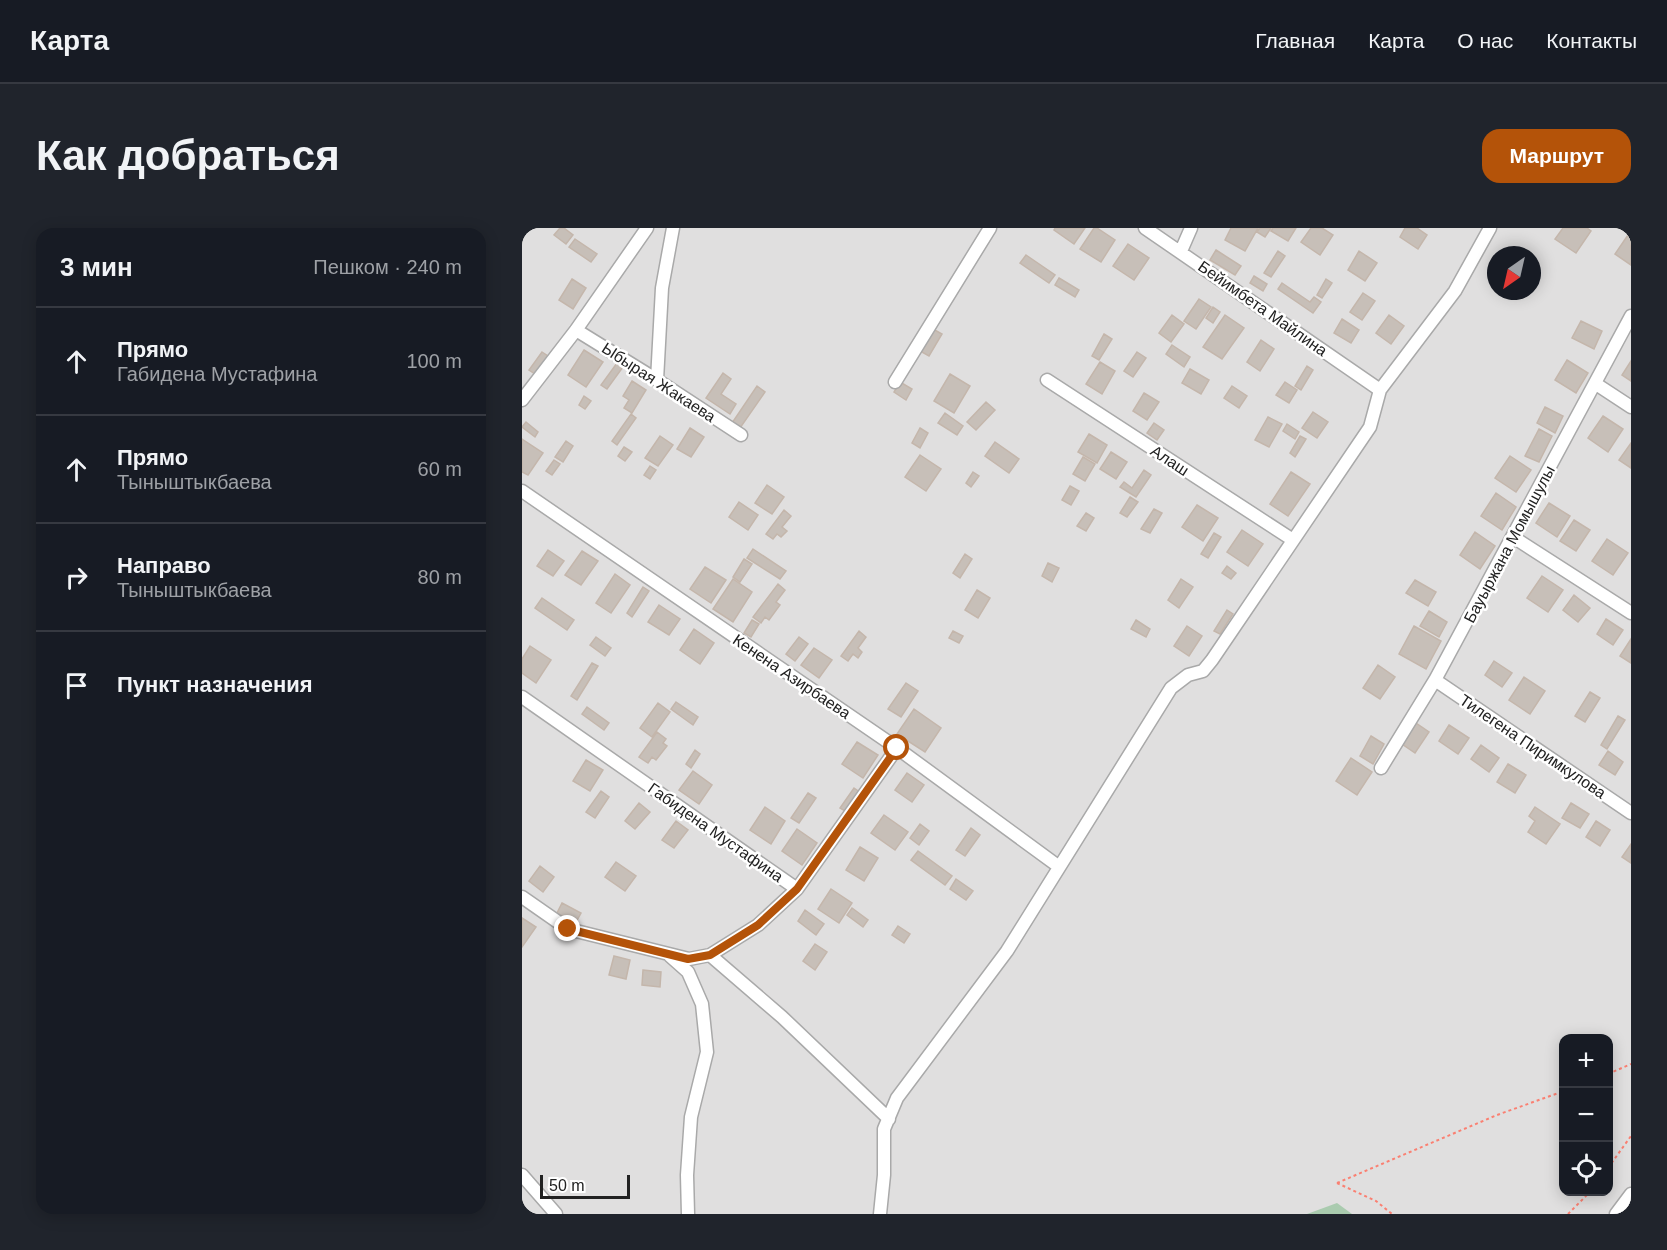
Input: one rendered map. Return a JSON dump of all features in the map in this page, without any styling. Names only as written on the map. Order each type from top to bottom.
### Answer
[{"type":"street","points":[[522,400],[576,330],[647,228]]},
{"type":"street","points":[[657,380],[662,288],[673,228]]},
{"type":"street","points":[[895,382],[990,228]]},
{"type":"street","name":"Бейимбета Майлина","points":[[1145,228],[1380,390]]},
{"type":"street","points":[[1180,251],[1191,228]]},
{"type":"street","points":[[880,1214],[884,1175],[884,1129],[897,1098],[1007,951],[1171,688],[1188,675],[1203,671],[1212,660],[1370,427],[1380,390],[1455,291],[1490,228]]},
{"type":"street","name":"Бауыржана Момышулы","points":[[1380,768],[1436,680],[1631,316]]},
{"type":"street","name":"Ыбырая Жакаева","points":[[576,330],[741,435]]},
{"type":"street","name":"Алаш","points":[[1047,380],[1293,540]]},
{"type":"street","points":[[1596,384],[1631,407]]},
{"type":"street","name":"Кенена Азирбаева","points":[[522,491],[897,748],[1058,867]]},
{"type":"street","points":[[1513,537],[1631,613]]},
{"type":"street","name":"Тилегена Пиримкулова","points":[[1436,680],[1631,813]]},
{"type":"street","name":"Габидена Мустафина","points":[[522,697],[797,889],[897,748]]},
{"type":"street","points":[[522,897],[568,929],[688,959],[710,955],[758,925],[797,889]]},
{"type":"street","points":[[668,954],[688,972],[702,1004],[707,1052],[691,1117],[687,1175],[688,1214]]},
{"type":"street","points":[[710,955],[782,1017],[888,1119]]},
{"type":"street","points":[[522,1174],[556,1214]]},
{"type":"street","points":[[1616,1214],[1631,1194]]},
{"type":"path","points":[[1613,1072],[1631,1064]]},
{"type":"path","points":[[1392,1214],[1376,1202],[1337,1183],[1497,1114],[1559,1092]]},
{"type":"path","points":[[1613,1161],[1631,1136]]},
{"type":"path","points":[[1568,1214],[1585,1196]]},
{"type":"shaded area","points":[[522,228],[1631,228],[1631,1214],[522,1214]]},
{"type":"green space","points":[[1337,1203],[1352,1214],[1307,1214]]},
{"type":"building","points":[[560,228],[564,228],[573,235],[566,244],[554,235]]},
{"type":"building","points":[[1055,228],[1085,228],[1074,244],[1054,230]]},
{"type":"building","points":[[1094,228],[1115,240],[1101,262],[1080,249]]},
{"type":"building","points":[[1231,228],[1258,228],[1245,251],[1225,240]]},
{"type":"building","points":[[1260,228],[1271,228],[1265,237],[1257,232]]},
{"type":"building","points":[[1273,228],[1296,228],[1288,241],[1271,231]]},
{"type":"building","points":[[1311,228],[1322,228],[1333,235],[1320,255],[1301,242]]},
{"type":"building","points":[[1405,228],[1417,228],[1427,235],[1418,249],[1400,237]]},
{"type":"building","points":[[1563,228],[1587,228],[1591,231],[1576,253],[1555,239]]},
{"type":"building","points":[[1631,232],[1631,265],[1615,254]]},
{"type":"building","points":[[575,239],[597,254],[591,262],[569,247]]},
{"type":"building","points":[[1128,244],[1149,258],[1134,280],[1113,266]]},
{"type":"building","points":[[1216,250],[1241,266],[1235,275],[1210,260]]},
{"type":"building","points":[[1278,251],[1285,256],[1271,277],[1264,273]]},
{"type":"building","points":[[1359,251],[1377,263],[1365,281],[1348,270]]},
{"type":"building","points":[[1026,255],[1055,275],[1049,283],[1020,263]]},
{"type":"building","points":[[1254,276],[1267,284],[1263,291],[1250,283]]},
{"type":"building","points":[[1059,278],[1079,290],[1075,297],[1055,285]]},
{"type":"building","points":[[572,279],[586,288],[573,309],[559,300]]},
{"type":"building","points":[[1326,279],[1332,283],[1322,298],[1317,295]]},
{"type":"building","points":[[1282,283],[1310,302],[1314,297],[1321,302],[1313,313],[1278,289]]},
{"type":"building","points":[[1363,293],[1375,301],[1362,320],[1350,312]]},
{"type":"building","points":[[1199,299],[1211,307],[1196,329],[1184,321]]},
{"type":"building","points":[[1213,307],[1220,312],[1213,323],[1206,318]]},
{"type":"building","points":[[1172,315],[1184,324],[1171,342],[1159,333]]},
{"type":"building","points":[[1225,315],[1244,328],[1222,359],[1203,347]]},
{"type":"building","points":[[1389,315],[1404,326],[1391,344],[1376,333]]},
{"type":"building","points":[[1342,319],[1359,330],[1351,343],[1334,333]]},
{"type":"building","points":[[1581,321],[1602,331],[1594,349],[1572,338]]},
{"type":"building","points":[[933,329],[942,334],[929,356],[920,351]]},
{"type":"building","points":[[1104,334],[1112,339],[1099,360],[1092,356]]},
{"type":"building","points":[[1261,340],[1274,349],[1260,371],[1247,362]]},
{"type":"building","points":[[1172,345],[1190,357],[1184,367],[1166,354]]},
{"type":"building","points":[[584,350],[603,362],[586,387],[568,375]]},
{"type":"building","points":[[542,352],[548,356],[535,374],[529,370]]},
{"type":"building","points":[[1137,352],[1146,358],[1133,377],[1124,371]]},
{"type":"building","points":[[1567,360],[1588,373],[1576,393],[1555,380]]},
{"type":"building","points":[[1631,361],[1631,381],[1622,375]]},
{"type":"building","points":[[1100,362],[1115,371],[1102,394],[1086,384]]},
{"type":"building","points":[[617,363],[623,367],[607,389],[601,385]]},
{"type":"building","points":[[1307,366],[1313,370],[1301,390],[1295,386]]},
{"type":"building","points":[[1190,369],[1209,380],[1201,394],[1182,383]]},
{"type":"building","points":[[723,373],[731,379],[721,394],[736,404],[730,414],[706,398]]},
{"type":"building","points":[[950,374],[970,386],[954,413],[934,401]]},
{"type":"building","points":[[632,381],[646,390],[632,413],[624,408],[629,400],[623,396]]},
{"type":"building","points":[[900,382],[912,389],[906,400],[894,392]]},
{"type":"building","points":[[1285,382],[1297,390],[1289,403],[1276,395]]},
{"type":"building","points":[[757,386],[765,392],[740,428],[732,423]]},
{"type":"building","points":[[1232,386],[1247,396],[1239,408],[1224,398]]},
{"type":"building","points":[[1144,393],[1159,402],[1147,420],[1133,411]]},
{"type":"building","points":[[584,396],[591,401],[585,409],[579,405]]},
{"type":"building","points":[[986,402],[995,410],[976,430],[967,422]]},
{"type":"building","points":[[1545,407],[1563,416],[1555,433],[1537,423]]},
{"type":"building","points":[[1313,412],[1328,422],[1317,438],[1302,428]]},
{"type":"building","points":[[945,413],[963,426],[957,435],[938,423]]},
{"type":"building","points":[[631,414],[636,418],[617,445],[612,441]]},
{"type":"building","points":[[1603,416],[1623,429],[1608,452],[1588,438]]},
{"type":"building","points":[[1268,417],[1282,424],[1269,447],[1255,440]]},
{"type":"building","points":[[526,422],[538,432],[535,437],[522,427]]},
{"type":"building","points":[[1154,423],[1164,430],[1157,440],[1147,433]]},
{"type":"building","points":[[1287,424],[1299,432],[1295,439],[1283,431]]},
{"type":"building","points":[[690,428],[704,437],[691,457],[677,449]]},
{"type":"building","points":[[920,428],[928,433],[920,448],[912,443]]},
{"type":"building","points":[[1539,429],[1552,436],[1539,462],[1525,456]]},
{"type":"building","points":[[1089,434],[1107,445],[1097,463],[1078,452]]},
{"type":"building","points":[[660,436],[673,445],[658,466],[645,458]]},
{"type":"building","points":[[1300,436],[1306,439],[1295,457],[1290,453]]},
{"type":"building","points":[[522,439],[543,453],[528,475],[522,472]]},
{"type":"building","points":[[566,441],[573,446],[563,462],[555,457]]},
{"type":"building","points":[[995,442],[1019,459],[1009,473],[985,456]]},
{"type":"building","points":[[1631,443],[1631,468],[1619,460]]},
{"type":"building","points":[[624,447],[632,452],[625,461],[618,456]]},
{"type":"building","points":[[1111,452],[1127,462],[1116,479],[1100,469]]},
{"type":"building","points":[[920,455],[941,469],[926,491],[905,477]]},
{"type":"building","points":[[1510,456],[1531,470],[1516,492],[1495,478]]},
{"type":"building","points":[[1083,457],[1095,464],[1085,481],[1073,474]]},
{"type":"building","points":[[554,460],[560,464],[552,475],[546,471]]},
{"type":"building","points":[[650,466],[656,470],[650,479],[644,475]]},
{"type":"building","points":[[1144,470],[1151,475],[1136,497],[1120,487],[1124,482],[1132,488]]},
{"type":"building","points":[[973,472],[979,476],[971,487],[966,483]]},
{"type":"building","points":[[1291,472],[1310,484],[1288,516],[1270,504]]},
{"type":"building","points":[[767,485],[784,497],[772,514],[755,503]]},
{"type":"building","points":[[1070,486],[1079,491],[1071,505],[1062,500]]},
{"type":"building","points":[[1496,493],[1516,507],[1502,530],[1481,516]]},
{"type":"building","points":[[1130,497],[1138,502],[1127,517],[1120,513]]},
{"type":"building","points":[[739,502],[758,515],[748,530],[729,517]]},
{"type":"building","points":[[1549,503],[1570,516],[1557,537],[1536,523]]},
{"type":"building","points":[[1197,505],[1218,518],[1203,541],[1182,527]]},
{"type":"building","points":[[1154,509],[1162,513],[1150,533],[1141,529]]},
{"type":"building","points":[[784,510],[791,516],[782,527],[787,531],[781,537],[777,534],[773,539],[766,534]]},
{"type":"building","points":[[1086,513],[1094,518],[1086,531],[1077,526]]},
{"type":"building","points":[[1574,520],[1590,530],[1576,551],[1560,541]]},
{"type":"building","points":[[1242,530],[1263,544],[1248,566],[1227,552]]},
{"type":"building","points":[[1475,532],[1495,546],[1480,569],[1460,555]]},
{"type":"building","points":[[1214,533],[1221,537],[1208,558],[1201,554]]},
{"type":"building","points":[[1607,539],[1628,553],[1613,575],[1592,561]]},
{"type":"building","points":[[753,549],[786,571],[780,579],[747,558]]},
{"type":"building","points":[[548,550],[564,561],[553,576],[537,566]]},
{"type":"building","points":[[582,551],[598,561],[581,585],[565,575]]},
{"type":"building","points":[[965,554],[972,559],[960,578],[953,573]]},
{"type":"building","points":[[744,559],[752,564],[740,582],[733,577]]},
{"type":"building","points":[[1048,563],[1059,568],[1052,582],[1042,576]]},
{"type":"building","points":[[1227,566],[1236,573],[1231,579],[1222,573]]},
{"type":"building","points":[[705,567],[726,580],[711,603],[690,589]]},
{"type":"building","points":[[615,574],[630,585],[611,613],[596,603]]},
{"type":"building","points":[[1542,576],[1563,590],[1548,612],[1527,598]]},
{"type":"building","points":[[733,579],[752,592],[733,622],[713,609]]},
{"type":"building","points":[[1181,579],[1193,587],[1179,608],[1168,600]]},
{"type":"building","points":[[1415,580],[1436,592],[1428,606],[1406,593]]},
{"type":"building","points":[[778,584],[785,590],[776,602],[780,605],[769,620],[765,617],[761,623],[753,617]]},
{"type":"building","points":[[643,587],[649,591],[632,617],[627,613]]},
{"type":"building","points":[[977,590],[990,598],[978,618],[965,610]]},
{"type":"building","points":[[1574,595],[1590,608],[1578,622],[1563,610]]},
{"type":"building","points":[[542,598],[574,620],[567,630],[535,608]]},
{"type":"building","points":[[659,605],[680,619],[669,635],[648,622]]},
{"type":"building","points":[[1227,610],[1233,614],[1220,634],[1214,631]]},
{"type":"building","points":[[1429,611],[1447,622],[1439,637],[1420,626]]},
{"type":"building","points":[[1606,619],[1623,630],[1613,645],[1597,634]]},
{"type":"building","points":[[752,620],[759,624],[751,637],[744,633]]},
{"type":"building","points":[[1136,620],[1150,629],[1146,637],[1131,629]]},
{"type":"building","points":[[1187,626],[1202,636],[1189,656],[1174,646]]},
{"type":"building","points":[[1414,626],[1441,641],[1426,669],[1399,654]]},
{"type":"building","points":[[694,629],[714,643],[700,664],[680,650]]},
{"type":"building","points":[[859,631],[866,637],[858,648],[862,652],[858,658],[853,654],[848,661],[841,656]]},
{"type":"building","points":[[953,631],[963,636],[959,643],[949,638]]},
{"type":"building","points":[[596,637],[611,648],[605,656],[590,645]]},
{"type":"building","points":[[799,637],[808,644],[795,661],[786,654]]},
{"type":"building","points":[[1631,639],[1631,663],[1620,656]]},
{"type":"building","points":[[530,646],[551,660],[536,683],[522,673],[522,659]]},
{"type":"building","points":[[814,648],[832,660],[819,678],[801,665]]},
{"type":"building","points":[[1494,661],[1512,673],[1502,687],[1485,675]]},
{"type":"building","points":[[592,663],[598,666],[577,700],[571,696]]},
{"type":"building","points":[[1378,665],[1395,677],[1380,699],[1363,688]]},
{"type":"building","points":[[1524,677],[1545,691],[1530,714],[1509,700]]},
{"type":"building","points":[[906,683],[918,691],[901,717],[888,709]]},
{"type":"building","points":[[1590,692],[1600,698],[1585,722],[1575,716]]},
{"type":"building","points":[[676,702],[698,717],[693,725],[671,709]]},
{"type":"building","points":[[658,703],[670,712],[652,737],[640,728]]},
{"type":"building","points":[[587,707],[609,723],[604,730],[582,714]]},
{"type":"building","points":[[914,709],[941,728],[925,752],[897,734]]},
{"type":"building","points":[[1618,716],[1625,720],[1607,749],[1601,745]]},
{"type":"building","points":[[1416,723],[1429,732],[1415,753],[1402,744]]},
{"type":"building","points":[[1449,725],[1469,738],[1458,754],[1439,741]]},
{"type":"building","points":[[657,732],[666,739],[663,743],[667,746],[656,760],[652,757],[648,763],[639,757]]},
{"type":"building","points":[[1371,736],[1384,744],[1373,764],[1360,756]]},
{"type":"building","points":[[857,742],[878,755],[863,778],[842,764]]},
{"type":"building","points":[[1481,745],[1499,758],[1489,772],[1471,759]]},
{"type":"building","points":[[695,750],[700,754],[691,768],[686,764]]},
{"type":"building","points":[[1608,751],[1623,762],[1615,775],[1599,765]]},
{"type":"building","points":[[1351,758],[1372,772],[1357,795],[1336,781]]},
{"type":"building","points":[[586,760],[603,770],[590,791],[573,781]]},
{"type":"building","points":[[1508,764],[1526,775],[1515,793],[1497,782]]},
{"type":"building","points":[[693,771],[712,785],[699,804],[679,790]]},
{"type":"building","points":[[907,773],[924,785],[912,802],[895,790]]},
{"type":"building","points":[[854,788],[861,793],[847,812],[840,808]]},
{"type":"building","points":[[601,791],[609,797],[595,818],[586,812]]},
{"type":"building","points":[[808,793],[816,798],[799,823],[791,818]]},
{"type":"building","points":[[639,803],[650,812],[635,829],[625,821]]},
{"type":"building","points":[[1571,803],[1589,814],[1580,828],[1562,818]]},
{"type":"building","points":[[765,807],[785,821],[771,844],[750,830]]},
{"type":"building","points":[[1535,807],[1560,824],[1546,844],[1528,832],[1535,821],[1529,816]]},
{"type":"building","points":[[884,815],[908,832],[895,850],[871,833]]},
{"type":"building","points":[[676,821],[688,830],[674,848],[662,840]]},
{"type":"building","points":[[1596,821],[1610,830],[1600,846],[1586,837]]},
{"type":"building","points":[[920,824],[929,831],[919,845],[910,838]]},
{"type":"building","points":[[971,828],[980,835],[965,856],[956,850]]},
{"type":"building","points":[[797,829],[817,843],[802,865],[782,851]]},
{"type":"building","points":[[1631,844],[1631,863],[1622,857]]},
{"type":"building","points":[[860,847],[878,858],[864,881],[846,870]]},
{"type":"building","points":[[918,851],[952,876],[945,885],[911,860]]},
{"type":"building","points":[[616,862],[636,876],[625,891],[605,877]]},
{"type":"building","points":[[540,866],[554,877],[543,892],[529,881]]},
{"type":"building","points":[[956,879],[973,891],[966,900],[950,889]]},
{"type":"building","points":[[831,889],[852,903],[839,923],[818,909]]},
{"type":"building","points":[[562,903],[581,913],[575,924],[557,913]]},
{"type":"building","points":[[852,908],[868,920],[863,927],[847,915]]},
{"type":"building","points":[[805,910],[824,924],[816,935],[798,921]]},
{"type":"building","points":[[522,918],[536,927],[522,947]]},
{"type":"building","points":[[898,926],[910,934],[904,943],[892,935]]},
{"type":"building","points":[[815,944],[827,952],[815,970],[803,961]]},
{"type":"building","points":[[614,956],[630,960],[626,979],[609,975]]},
{"type":"building","points":[[643,970],[661,972],[660,987],[642,985]]},
{"type":"route","points":[[568,929],[688,959],[710,955],[758,925],[797,889],[897,748]]}]
